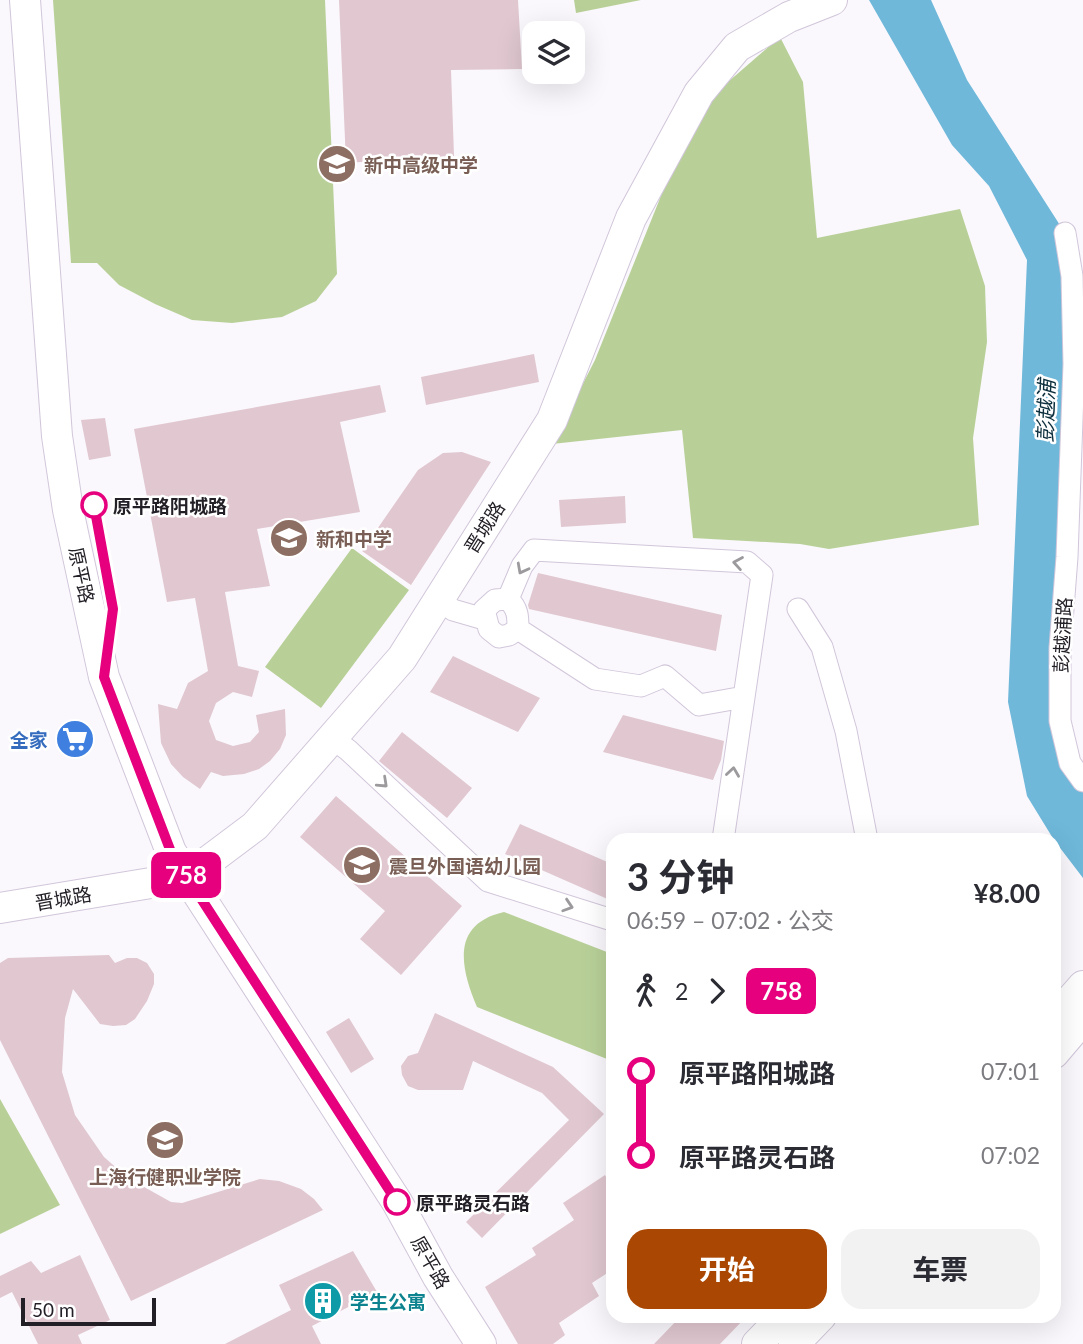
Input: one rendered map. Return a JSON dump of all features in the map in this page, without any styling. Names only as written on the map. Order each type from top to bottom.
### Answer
[{"type":"street","name":"原平路","points":[[25,0],[57,436],[68,510],[104,677],[171,852],[397,1202],[438,1277],[481,1344]]},
{"type":"street","name":"晋城路","points":[[0,908],[187,877],[255,826],[402,658],[552,420],[631,218],[699,93],[737,47],[789,17],[832,0]]},
{"type":"street","name":"彭越浦路","points":[[1065,233],[1072,276],[1074,364],[1067,557],[1060,648],[1060,721],[1070,763],[1083,781]]},
{"type":"street","points":[[508,599],[522,566],[534,550],[747,562],[762,575],[724,833]]},
{"type":"street","points":[[508,599],[519,615],[518,629],[499,637],[488,629],[484,610],[495,600],[508,599]]},
{"type":"street","points":[[439,600],[453,610],[484,619]]},
{"type":"street","points":[[798,609],[822,646],[846,731],[866,833]]},
{"type":"street","points":[[518,629],[595,679],[642,686],[664,676],[699,705],[744,697]]},
{"type":"street","points":[[332,738],[448,832],[488,881],[606,918]]},
{"type":"street","points":[[1061,1011],[1083,986]]},
{"type":"street","points":[[1061,1045],[1083,1019]]},
{"type":"street","points":[[757,1344],[777,1323]]},
{"type":"street","points":[[794,1344],[814,1323]]},
{"type":"green space","points":[[53,0],[325,0],[337,274],[316,301],[282,317],[232,323],[192,320],[119,285],[97,263],[71,263]]},
{"type":"green space","points":[[574,0],[641,0],[576,13]]},
{"type":"green space","points":[[780,37],[803,82],[817,238],[960,209],[985,286],[987,342],[973,438],[979,525],[829,549],[800,544],[693,538],[682,430],[552,444],[595,360],[669,176],[713,95]]},
{"type":"green space","points":[[352,548],[409,590],[321,708],[265,667]]},
{"type":"green space","points":[[504,912],[606,952],[606,1059],[477,1007],[467,977],[464,949],[475,926]]},
{"type":"green space","points":[[0,1099],[60,1205],[0,1234]]},
{"type":"water","name":"彭越浦","points":[[869,0],[931,0],[967,80],[1065,233],[1060,721],[1083,782],[1083,878],[1061,849],[1061,833],[1050,833],[1027,796],[1008,702],[1027,260],[989,186],[952,145]]},
{"type":"building","points":[[339,0],[518,0],[522,69],[451,70],[454,156],[346,163]]},
{"type":"building","points":[[534,354],[539,382],[426,405],[421,377]]},
{"type":"building","points":[[380,385],[386,412],[340,422],[360,512],[257,529],[270,586],[225,592],[238,666],[259,671],[252,697],[233,692],[216,703],[209,721],[216,740],[233,746],[250,742],[259,732],[256,715],[285,709],[286,735],[280,749],[259,769],[223,776],[211,772],[200,789],[171,764],[161,743],[158,704],[177,709],[188,683],[208,671],[195,598],[167,602],[134,429]]},
{"type":"building","points":[[105,418],[111,456],[89,460],[81,420]]},
{"type":"building","points":[[462,452],[491,462],[411,585],[362,551],[418,470],[443,453]]},
{"type":"building","points":[[625,496],[626,523],[561,527],[559,500]]},
{"type":"building","points":[[538,573],[722,615],[716,651],[529,609]]},
{"type":"building","points":[[453,656],[540,698],[518,732],[430,692]]},
{"type":"building","points":[[623,715],[724,741],[721,760],[713,780],[603,752]]},
{"type":"building","points":[[402,732],[472,788],[447,818],[379,761]]},
{"type":"building","points":[[336,796],[462,906],[401,975],[360,939],[385,911],[300,837]]},
{"type":"building","points":[[520,824],[606,861],[606,898],[505,854]]},
{"type":"building","points":[[109,955],[115,963],[127,958],[137,958],[147,963],[154,974],[154,984],[135,1019],[126,1025],[113,1026],[100,1024],[73,989],[65,1018],[62,1072],[75,1115],[104,1157],[128,1178],[171,1202],[182,1203],[260,1179],[279,1181],[301,1189],[323,1210],[131,1301],[0,1040],[0,963],[8,958]]},
{"type":"building","points":[[435,1013],[553,1067],[604,1114],[482,1238],[466,1222],[569,1120],[542,1093],[473,1061],[463,1090],[418,1090],[408,1086],[401,1066],[408,1056],[418,1053]]},
{"type":"building","points":[[349,1018],[374,1059],[351,1073],[326,1032]]},
{"type":"building","points":[[605,1175],[606,1274],[592,1283],[599,1296],[559,1323],[565,1335],[553,1344],[518,1344],[485,1287],[536,1255],[532,1248],[574,1220],[563,1203]]},
{"type":"building","name":"学生公寓","points":[[353,1251],[377,1292],[312,1326],[321,1344],[225,1344],[291,1310],[279,1285]]},
{"type":"building","points":[[80,1255],[110,1320],[78,1335],[82,1344],[38,1344],[12,1292],[0,1298],[0,1276],[31,1261],[41,1273]]},
{"type":"building","points":[[674,1323],[740,1323],[720,1344],[654,1344]]},
{"type":"bus line","name":"758","points":[[94,505],[113,609],[104,677],[171,852],[397,1202]]},
{"type":"place","name":"新中高级中学","points":[[337,164]]},
{"type":"place","name":"原平路阳城路","points":[[94,505]]},
{"type":"place","name":"新和中学","points":[[289,538]]},
{"type":"place","name":"全家","points":[[75,739]]},
{"type":"place","name":"震旦外国语幼儿园","points":[[362,865]]},
{"type":"place","name":"上海行健职业学院","points":[[165,1140]]},
{"type":"place","name":"原平路灵石路","points":[[397,1202]]},
{"type":"place","name":"学生公寓","points":[[323,1301]]}]
